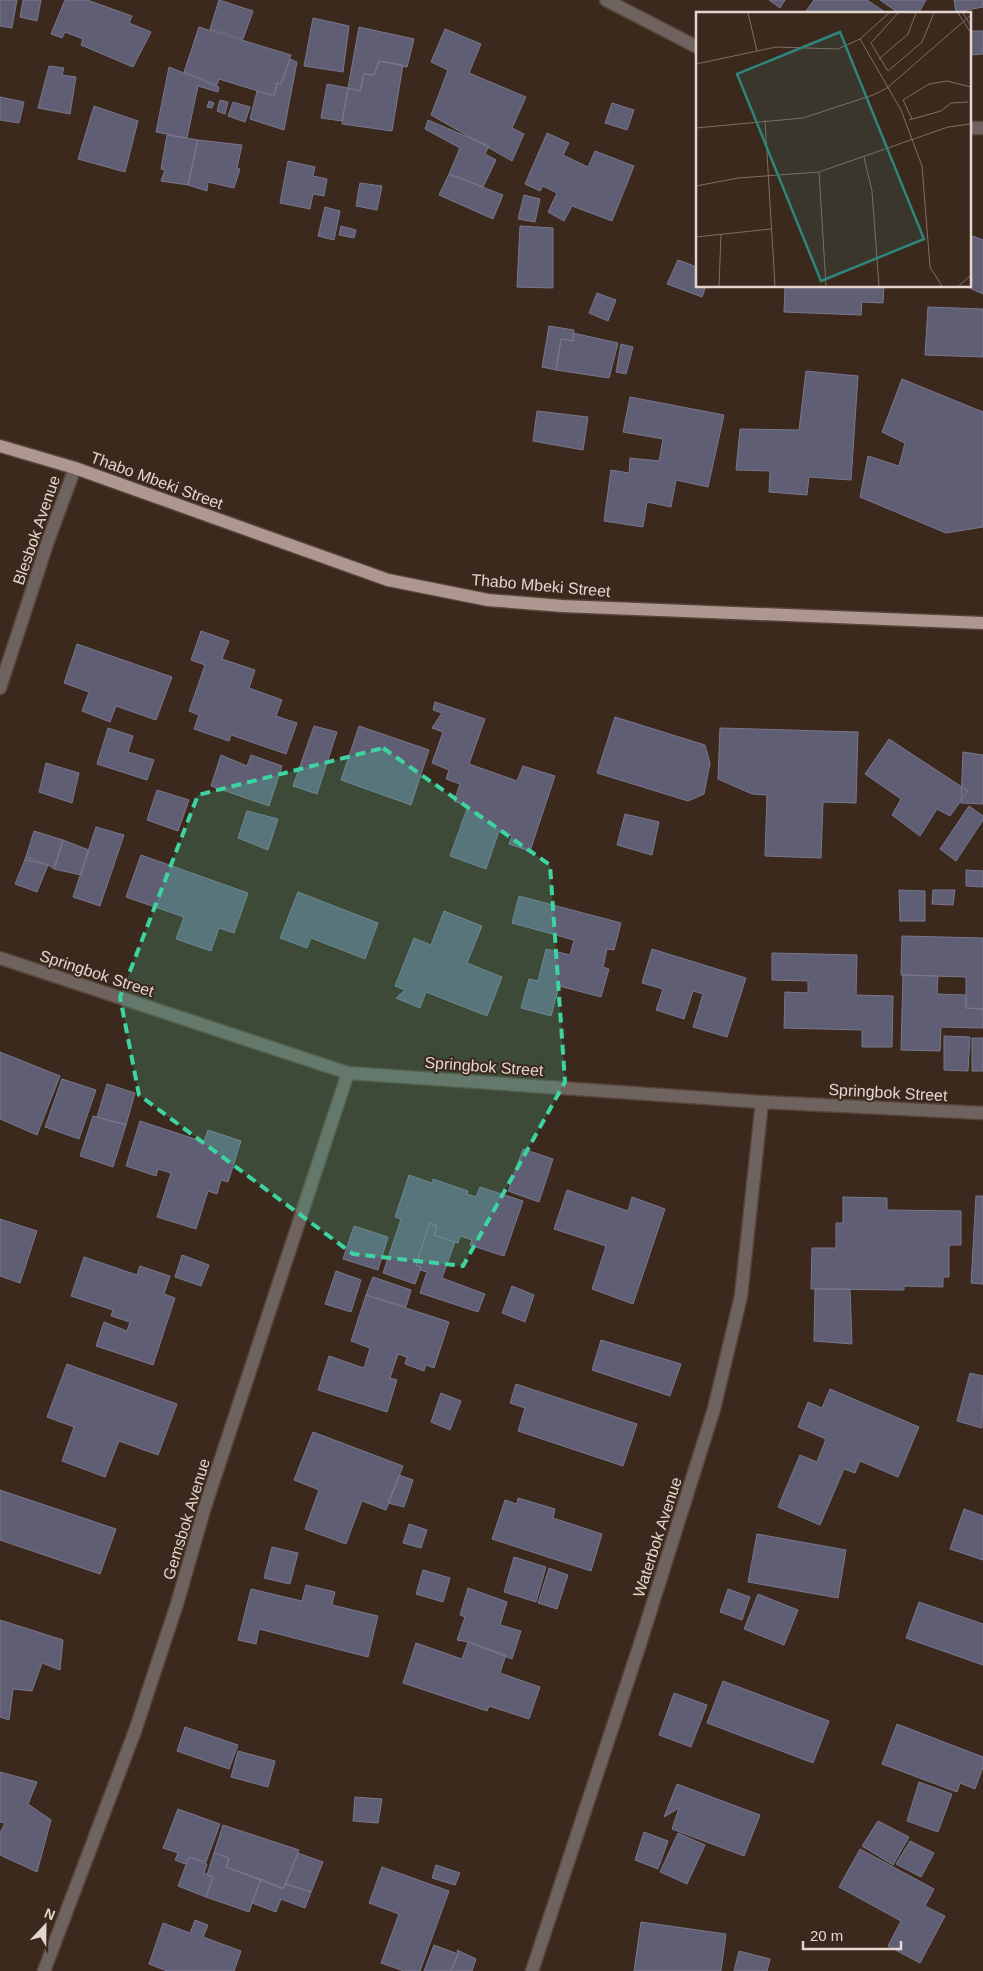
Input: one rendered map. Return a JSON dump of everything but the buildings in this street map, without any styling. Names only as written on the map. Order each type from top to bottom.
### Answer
[{"type":"main road","name":"Thabo Mbeki Street","points":[[0,446],[75,468],[388,580],[488,600],[562,606],[983,623]]},
{"type":"street","points":[[606,0],[696,46]]},
{"type":"street","points":[[970,128],[983,128]]},
{"type":"street","name":"Blesbok Avenue","points":[[0,688],[48,541],[75,468]]},
{"type":"street","name":"Springbok Street","points":[[0,958],[348,1073],[762,1102],[983,1113]]},
{"type":"street","name":"Gemsbok Avenue","points":[[44,1971],[135,1731],[177,1604],[207,1501],[348,1073]]},
{"type":"street","name":"Waterbok Avenue","points":[[532,1971],[640,1644],[717,1401],[741,1296],[762,1102]]},
{"type":"highlighted area","points":[[383,748],[550,865],[565,1082],[463,1266],[353,1254],[139,1095],[120,997],[198,795]]}]
